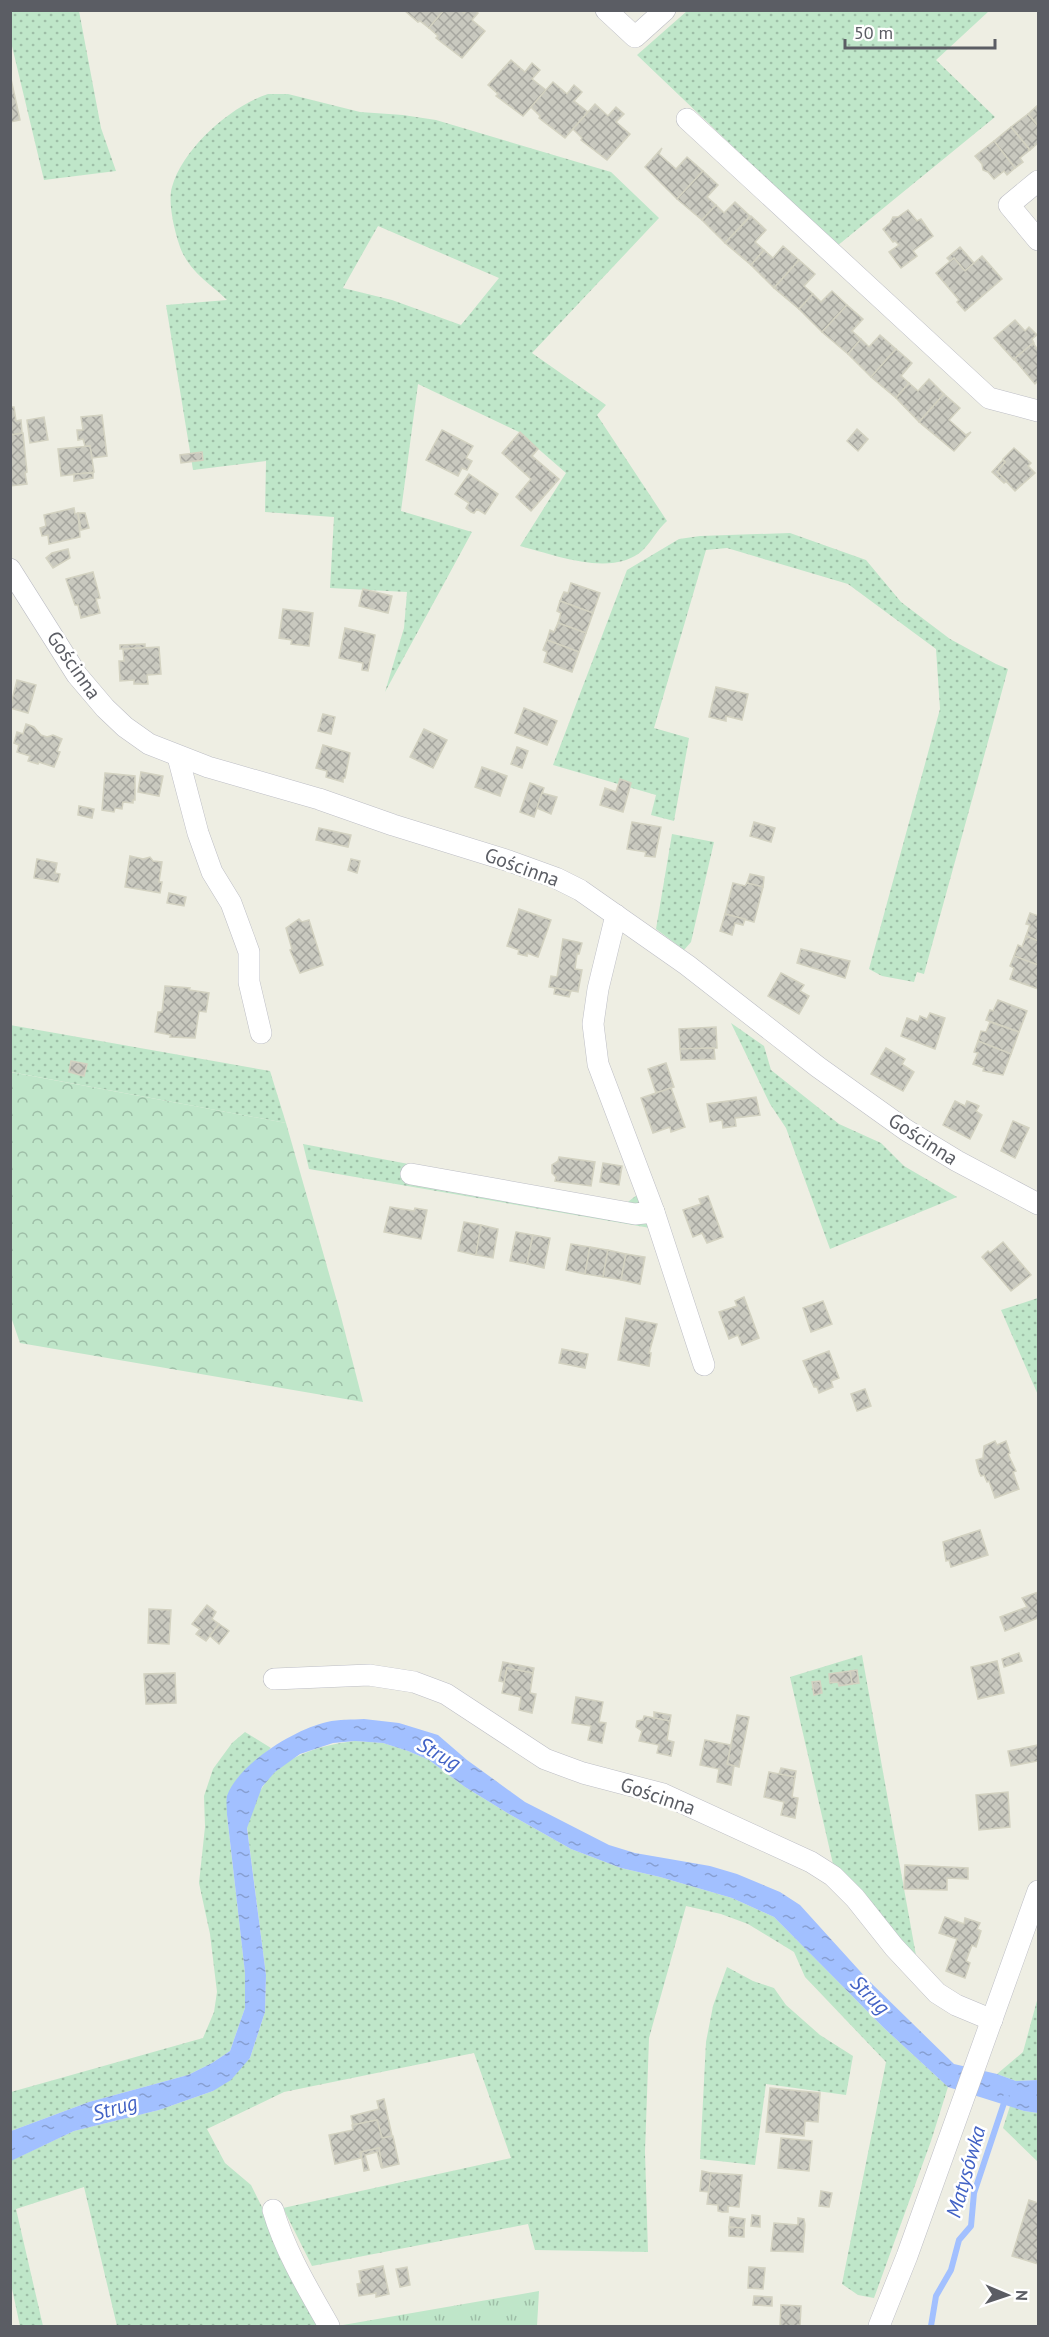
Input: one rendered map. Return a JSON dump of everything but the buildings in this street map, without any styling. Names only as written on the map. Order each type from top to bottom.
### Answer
[{"type":"street","points":[[606,10],[634,37],[665,10]]},
{"type":"street","points":[[687,119],[989,398],[1038,411]]},
{"type":"street","points":[[1038,181],[1009,205],[1038,240]]},
{"type":"street","name":"Gościnna","points":[[10,568],[77,675],[100,703],[125,727],[149,744],[208,767],[319,799],[556,878],[580,890],[687,965],[818,1067],[906,1130],[957,1161],[1038,1204]]},
{"type":"street","points":[[178,757],[212,872],[231,903],[249,952],[249,982],[261,1033]]},
{"type":"street","points":[[616,915],[598,989],[593,1024],[598,1064],[654,1212],[704,1365]]},
{"type":"street","points":[[411,1174],[635,1214],[654,1212]]},
{"type":"street","name":"Gościnna","points":[[274,1678],[369,1675],[414,1682],[446,1694],[545,1759],[583,1773],[663,1794],[800,1857],[833,1876],[855,1898],[894,1947],[937,1993],[989,2029]]},
{"type":"street","points":[[879,2326],[905,2263],[1038,1892]]},
{"type":"street","points":[[273,2210],[279,2230],[329,2326]]},
{"type":"green space","points":[[10,11],[79,11],[101,128],[116,171],[44,180],[11,42]]},
{"type":"green space","points":[[687,11],[989,11],[936,60],[995,117],[837,246],[637,55]]},
{"type":"green space","points":[[268,94],[288,94],[360,112],[436,120],[611,172],[659,218],[532,353],[606,405],[597,415],[667,521],[643,550],[631,558],[616,562],[583,562],[520,546],[566,473],[519,432],[418,384],[401,511],[472,532],[385,692],[404,628],[407,592],[330,588],[334,517],[265,512],[266,461],[193,470],[166,305],[227,300],[197,273],[183,254],[173,221],[172,187],[186,158],[210,130],[224,118]],"holes":[[[378,226],[499,278],[461,325],[392,300],[343,288]]]},
{"type":"green space","points":[[790,533],[866,560],[901,602],[950,639],[1008,669],[924,974],[917,972],[914,982],[882,976],[869,969],[940,709],[936,649],[848,584],[727,548],[706,550],[654,728],[689,738],[674,821],[651,815],[656,795],[553,765],[627,570],[679,539],[700,536]]},
{"type":"green space","points":[[672,834],[714,842],[691,942],[684,950],[656,929]]},
{"type":"green space","points":[[731,1023],[764,1046],[771,1070],[839,1124],[881,1143],[904,1166],[957,1197],[830,1249],[786,1128],[770,1104]]},
{"type":"green space","points":[[10,1025],[270,1071],[286,1123],[11,1072]]},
{"type":"green space","points":[[10,1072],[286,1123],[363,1402],[20,1343],[10,1314]]},
{"type":"green space","points":[[303,1144],[624,1205],[642,1191],[656,1229],[309,1169]]},
{"type":"green space","points":[[1038,1298],[1038,1395],[1001,1310]]},
{"type":"green space","points":[[862,1655],[917,1961],[833,1864],[790,1677]]},
{"type":"green space","points":[[245,1732],[271,1748],[240,1776],[228,1803],[227,1815],[245,1973],[245,2008],[230,2051],[188,2075],[89,2102],[11,2131],[11,2092],[203,2038],[214,2012],[217,1992],[210,1934],[199,1883],[205,1827],[204,1796],[213,1769],[232,1743]]},
{"type":"green space","points":[[355,1741],[383,1743],[429,1760],[465,1787],[571,1849],[621,1868],[732,1898],[774,1917],[884,2028],[948,2087],[931,2141],[874,2298],[858,2295],[842,2284],[886,2062],[805,1977],[794,1952],[748,1924],[721,1914],[686,1906],[649,2038],[645,2152],[648,2252],[535,2250],[528,2224],[312,2266],[283,2208],[511,2158],[474,2053],[284,2092],[207,2129],[225,2163],[251,2185],[321,2326],[117,2326],[84,2187],[16,2209],[43,2326],[20,2326],[11,2284],[10,2161],[74,2131],[159,2110],[213,2091],[250,2058],[265,2012],[266,1975],[247,1827],[253,1807],[259,1792],[270,1777],[291,1760],[315,1749]]},
{"type":"green space","points":[[727,1967],[753,1981],[774,1988],[786,2005],[820,2035],[853,2056],[846,2095],[766,2084],[755,2165],[700,2159],[706,2042],[713,2006]]},
{"type":"green space","points":[[1038,1997],[1038,2080],[1016,2081],[997,2074],[1023,2052]]},
{"type":"green space","points":[[1010,2106],[1038,2113],[1038,2162],[1003,2128]]},
{"type":"green space","points":[[539,2291],[537,2326],[343,2325]]},
{"type":"water","name":"Strug","points":[[364,1719],[399,1723],[438,1735],[467,1760],[525,1802],[609,1845],[635,1853],[710,1866],[737,1874],[780,1892],[800,1905],[868,1980],[954,2064],[1016,2081],[1038,2080],[1038,2113],[1024,2111],[948,2087],[884,2028],[774,1917],[732,1898],[621,1868],[571,1849],[465,1787],[429,1760],[383,1743],[355,1741],[333,1743],[300,1754],[275,1772],[262,1787],[247,1828],[266,1975],[265,2012],[250,2058],[231,2080],[213,2091],[159,2110],[74,2131],[11,2161],[11,2131],[89,2102],[188,2075],[230,2051],[245,2008],[245,1973],[227,1815],[227,1796],[233,1784],[255,1760],[284,1740],[327,1722]]},
{"type":"waterway","name":"Matysówka","points":[[931,2326],[936,2296],[951,2270],[959,2240],[971,2226],[974,2193],[1006,2097]]}]
